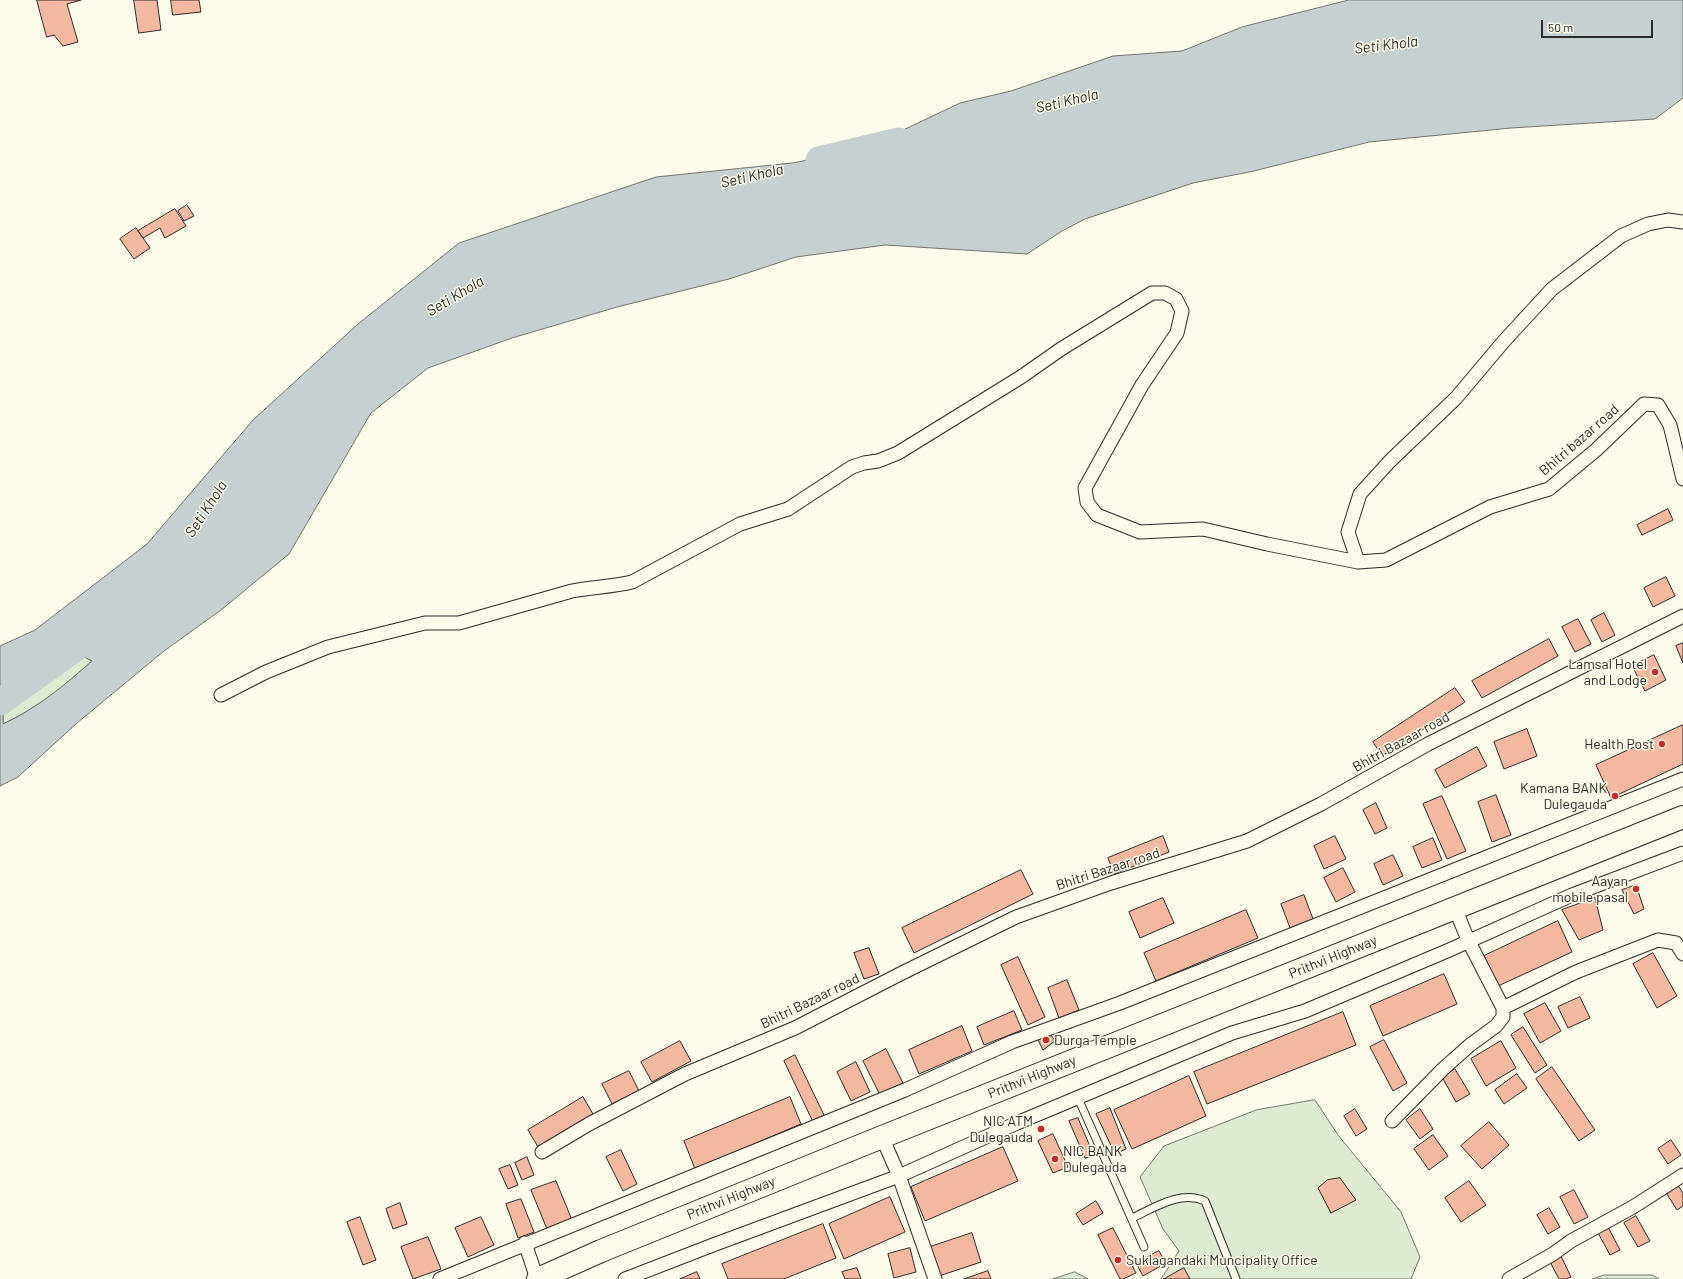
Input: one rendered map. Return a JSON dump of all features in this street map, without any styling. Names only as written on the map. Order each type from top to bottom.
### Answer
[{"type":"highway","name":"Prithvi Highway","points":[[538,1279],[601,1251],[882,1137],[1683,817]]},
{"type":"street","points":[[221,695],[266,672],[328,647],[425,623],[459,623],[572,591],[586,588],[619,586],[632,582],[740,524],[788,509],[852,467],[878,461],[898,453],[1021,377],[1061,349],[1152,294],[1165,292],[1176,299],[1182,311],[1177,333],[1142,385],[1085,488],[1087,502],[1097,515],[1140,532],[1203,529],[1267,544],[1358,562],[1348,532],[1360,494],[1390,461],[1456,398],[1504,341],[1552,289],[1620,236],[1648,224],[1668,220],[1683,222]]},
{"type":"street","name":"Bhitri bazar road","points":[[1358,562],[1386,560],[1490,507],[1549,489],[1596,450],[1644,404],[1658,405],[1670,425],[1683,479]]},
{"type":"street","name":"Bhitri Bazaar road","points":[[542,1152],[589,1124],[685,1074],[795,1028],[1016,917],[1111,883],[1247,841],[1321,804],[1434,740],[1683,616]]},
{"type":"street","points":[[440,1279],[525,1243],[904,1090],[1012,1042],[1120,1003],[1683,778]]},
{"type":"street","points":[[625,1279],[713,1244],[899,1176],[1017,1123],[1232,1033],[1305,1011],[1447,951],[1468,940],[1572,895],[1683,853]]},
{"type":"street","points":[[1392,1121],[1470,1045],[1496,1026],[1503,1017],[1503,1008],[1468,940],[1456,908]]},
{"type":"street","points":[[1503,1008],[1576,972],[1658,940],[1676,943],[1683,954]]},
{"type":"street","points":[[882,1137],[899,1176],[935,1279]]},
{"type":"street","points":[[1509,1279],[1553,1254],[1571,1241],[1633,1207],[1683,1174]]},
{"type":"street","points":[[525,1243],[538,1279]]},
{"type":"lane","points":[[1078,1098],[1144,1247]]},
{"type":"lane","points":[[1132,1218],[1179,1197],[1195,1196],[1205,1201],[1236,1279]]},
{"type":"green space","points":[[73,651],[92,661],[55,693],[24,713],[3,724],[3,694],[28,670]]},
{"type":"green space","points":[[1315,1100],[1338,1135],[1401,1212],[1420,1257],[1411,1279],[1161,1279],[1179,1251],[1163,1229],[1140,1177],[1164,1146],[1256,1110]]},
{"type":"green space","points":[[1075,1272],[1088,1279],[1053,1279]]},
{"type":"green space","points":[[1604,1275],[1652,1275],[1659,1279],[1593,1279]]},
{"type":"water","points":[[1349,0],[1683,0],[1683,98],[1655,119],[1511,128],[1369,142],[1254,171],[1193,183],[1085,219],[1062,231],[1027,254],[885,245],[796,257],[729,279],[617,307],[512,338],[428,368],[371,413],[289,554],[221,610],[164,651],[77,723],[18,777],[0,786],[0,646],[35,630],[147,544],[253,420],[358,324],[459,243],[656,177],[792,163],[861,150],[960,103],[1011,91],[1113,56],[1182,51],[1242,27]],"holes":[[[73,651],[92,661],[39,704],[3,724],[3,693],[28,670]]]},
{"type":"building","points":[[37,0],[81,0],[67,4],[78,42],[63,46],[54,35],[47,37]]},
{"type":"building","points":[[134,0],[157,0],[161,30],[139,33]]},
{"type":"building","points":[[171,0],[199,0],[201,12],[173,15]]},
{"type":"building","points":[[187,205],[194,216],[184,221],[178,211]]},
{"type":"building","points":[[175,209],[186,226],[165,238],[160,228],[143,238],[138,231]]},
{"type":"building","points":[[136,228],[150,248],[134,259],[120,239]]},
{"type":"building","points":[[1668,509],[1673,520],[1642,535],[1637,525]]},
{"type":"building","points":[[1666,577],[1675,596],[1653,607],[1644,588]]},
{"type":"building","points":[[1604,613],[1615,635],[1602,642],[1591,620]]},
{"type":"building","points":[[1578,619],[1591,644],[1575,652],[1562,627]]},
{"type":"building","points":[[1549,639],[1558,656],[1482,698],[1472,681]]},
{"type":"building","points":[[1683,643],[1683,663],[1676,646]]},
{"type":"building","points":[[1654,655],[1666,680],[1645,691],[1632,666]]},
{"type":"building","points":[[1455,688],[1465,702],[1382,756],[1373,742]]},
{"type":"building","name":"Health Post","points":[[1683,725],[1683,764],[1611,798],[1596,765]]},
{"type":"building","points":[[1527,729],[1537,756],[1504,769],[1494,742]]},
{"type":"building","points":[[1477,747],[1487,766],[1445,788],[1435,770]]},
{"type":"building","points":[[1496,795],[1511,835],[1492,842],[1478,802]]},
{"type":"building","points":[[1442,796],[1466,851],[1447,859],[1423,804]]},
{"type":"building","points":[[1376,803],[1387,828],[1375,834],[1363,810]]},
{"type":"building","points":[[1163,836],[1169,852],[1114,874],[1108,858]]},
{"type":"building","points":[[1335,836],[1346,859],[1324,869],[1314,846]]},
{"type":"building","points":[[1433,838],[1442,860],[1422,868],[1413,847]]},
{"type":"building","points":[[1393,855],[1403,876],[1383,885],[1374,864]]},
{"type":"building","points":[[1343,868],[1355,892],[1336,902],[1324,878]]},
{"type":"building","points":[[1021,870],[1033,894],[914,953],[902,928]]},
{"type":"building","points":[[1636,885],[1644,909],[1634,914],[1622,890]]},
{"type":"building","points":[[1304,895],[1313,919],[1290,928],[1281,904]]},
{"type":"building","points":[[1163,898],[1174,923],[1140,938],[1129,912]]},
{"type":"building","points":[[1595,898],[1603,930],[1579,940],[1562,910]]},
{"type":"building","points":[[1246,910],[1258,938],[1156,981],[1144,953]]},
{"type":"building","points":[[1558,921],[1572,952],[1498,986],[1484,956]]},
{"type":"building","points":[[869,948],[879,974],[864,979],[854,953]]},
{"type":"building","points":[[1653,953],[1677,996],[1657,1008],[1633,964]]},
{"type":"building","points":[[1018,957],[1045,1017],[1028,1025],[1001,965]]},
{"type":"building","points":[[1444,974],[1457,1004],[1383,1036],[1370,1006]]},
{"type":"building","points":[[1067,980],[1079,1010],[1059,1018],[1048,988]]},
{"type":"building","points":[[1580,997],[1590,1018],[1568,1028],[1558,1007]]},
{"type":"building","points":[[1545,1003],[1561,1031],[1540,1043],[1524,1014]]},
{"type":"building","points":[[1014,1011],[1022,1030],[984,1045],[977,1027]]},
{"type":"building","points":[[1343,1012],[1356,1045],[1207,1104],[1194,1072]]},
{"type":"building","points":[[962,1026],[972,1051],[919,1074],[909,1050]]},
{"type":"building","points":[[1523,1027],[1547,1065],[1535,1073],[1511,1035]]},
{"type":"building","name":"Durga Temple","points":[[1048,1030],[1055,1041],[1043,1050],[1038,1040]]},
{"type":"building","points":[[1384,1040],[1407,1083],[1393,1091],[1370,1047]]},
{"type":"building","points":[[680,1041],[691,1061],[652,1082],[641,1062]]},
{"type":"building","points":[[1501,1041],[1516,1068],[1486,1086],[1471,1059]]},
{"type":"building","points":[[886,1049],[903,1083],[880,1095],[863,1061]]},
{"type":"building","points":[[795,1055],[825,1117],[813,1122],[784,1061]]},
{"type":"building","points":[[856,1062],[870,1092],[851,1101],[837,1072]]},
{"type":"building","points":[[1552,1067],[1595,1130],[1579,1141],[1536,1079]]},
{"type":"building","points":[[1455,1069],[1470,1094],[1456,1102],[1442,1077]]},
{"type":"building","points":[[629,1071],[639,1091],[612,1104],[602,1084]]},
{"type":"building","points":[[1517,1074],[1527,1088],[1504,1104],[1495,1090]]},
{"type":"building","points":[[1189,1076],[1206,1116],[1132,1149],[1114,1110]]},
{"type":"building","points":[[583,1097],[593,1114],[538,1147],[528,1130]]},
{"type":"building","points":[[790,1097],[801,1124],[695,1169],[684,1141]]},
{"type":"building","points":[[1110,1108],[1126,1149],[1115,1154],[1096,1114]]},
{"type":"building","points":[[1355,1109],[1367,1129],[1356,1136],[1344,1116]]},
{"type":"building","points":[[1420,1109],[1433,1129],[1420,1139],[1406,1120]]},
{"type":"building","points":[[1078,1118],[1094,1156],[1085,1158],[1069,1121]]},
{"type":"building","points":[[1489,1122],[1509,1145],[1482,1169],[1461,1146]]},
{"type":"building","points":[[1053,1134],[1068,1167],[1053,1173],[1038,1141]]},
{"type":"building","points":[[1433,1135],[1448,1156],[1429,1170],[1414,1149]]},
{"type":"building","points":[[1671,1140],[1681,1155],[1668,1164],[1658,1149]]},
{"type":"building","points":[[1003,1147],[1018,1181],[925,1221],[911,1187]]},
{"type":"building","points":[[621,1150],[637,1184],[623,1191],[606,1157]]},
{"type":"building","points":[[527,1157],[534,1175],[522,1180],[515,1163]]},
{"type":"building","points":[[510,1165],[518,1185],[508,1189],[499,1169]]},
{"type":"building","points":[[1340,1178],[1356,1200],[1331,1213],[1318,1188],[1327,1180]]},
{"type":"building","points":[[556,1181],[572,1220],[547,1229],[531,1190]]},
{"type":"building","points":[[1469,1181],[1486,1205],[1461,1222],[1445,1198]]},
{"type":"building","points":[[1677,1184],[1683,1193],[1683,1206],[1677,1210],[1665,1191]]},
{"type":"building","points":[[1574,1190],[1588,1217],[1574,1224],[1560,1197]]},
{"type":"building","points":[[890,1197],[905,1232],[844,1259],[829,1224]]},
{"type":"building","points":[[521,1199],[534,1232],[518,1238],[506,1204]]},
{"type":"building","points":[[1096,1201],[1103,1213],[1083,1225],[1076,1214]]},
{"type":"building","points":[[400,1203],[407,1224],[393,1229],[386,1209]]},
{"type":"building","points":[[1549,1208],[1560,1227],[1548,1234],[1537,1215]]},
{"type":"building","points":[[1636,1216],[1650,1241],[1638,1247],[1624,1223]]},
{"type":"building","points":[[360,1217],[376,1260],[363,1265],[347,1222]]},
{"type":"building","points":[[481,1217],[494,1245],[468,1257],[455,1228]]},
{"type":"building","points":[[823,1224],[836,1258],[784,1279],[728,1279],[722,1264]]},
{"type":"building","points":[[1607,1225],[1620,1250],[1610,1255],[1597,1231]]},
{"type":"building","points":[[1113,1228],[1136,1273],[1123,1279],[1120,1279],[1098,1235]]},
{"type":"building","points":[[972,1233],[981,1262],[939,1276],[930,1247]]},
{"type":"building","points":[[428,1237],[441,1269],[413,1279],[401,1247]]},
{"type":"building","points":[[910,1248],[916,1272],[894,1278],[888,1254]]},
{"type":"building","points":[[1159,1251],[1166,1263],[1143,1276],[1136,1263]]},
{"type":"building","points":[[1560,1254],[1571,1277],[1566,1279],[1559,1279],[1549,1260]]},
{"type":"building","points":[[857,1268],[861,1279],[845,1279],[842,1272]]},
{"type":"building","points":[[1184,1268],[1190,1279],[1164,1279]]},
{"type":"building","points":[[988,1271],[991,1279],[964,1279]]},
{"type":"building","points":[[697,1272],[700,1279],[680,1279]]},
{"type":"waterway","name":"Seti Khola","points":[[819,160],[899,141]]},
{"type":"waterway","name":"Seti Khola","points":[[0,702],[101,630]]},
{"type":"place","name":"Lamsal Hotel and Lodge","points":[[1655,672]]},
{"type":"place","name":"Health Post","points":[[1662,744]]},
{"type":"place","name":"Kamana BANK Dulegauda","points":[[1615,796]]},
{"type":"place","name":"Aayan mobile pasal","points":[[1636,889]]},
{"type":"place","name":"Durga Temple","points":[[1046,1040]]},
{"type":"place","name":"NIC ATM Dulegauda","points":[[1041,1129]]},
{"type":"place","name":"NIC BANK Dulegauda","points":[[1055,1159]]},
{"type":"place","name":"Suklagandaki Muncipality Office","points":[[1118,1260]]}]
